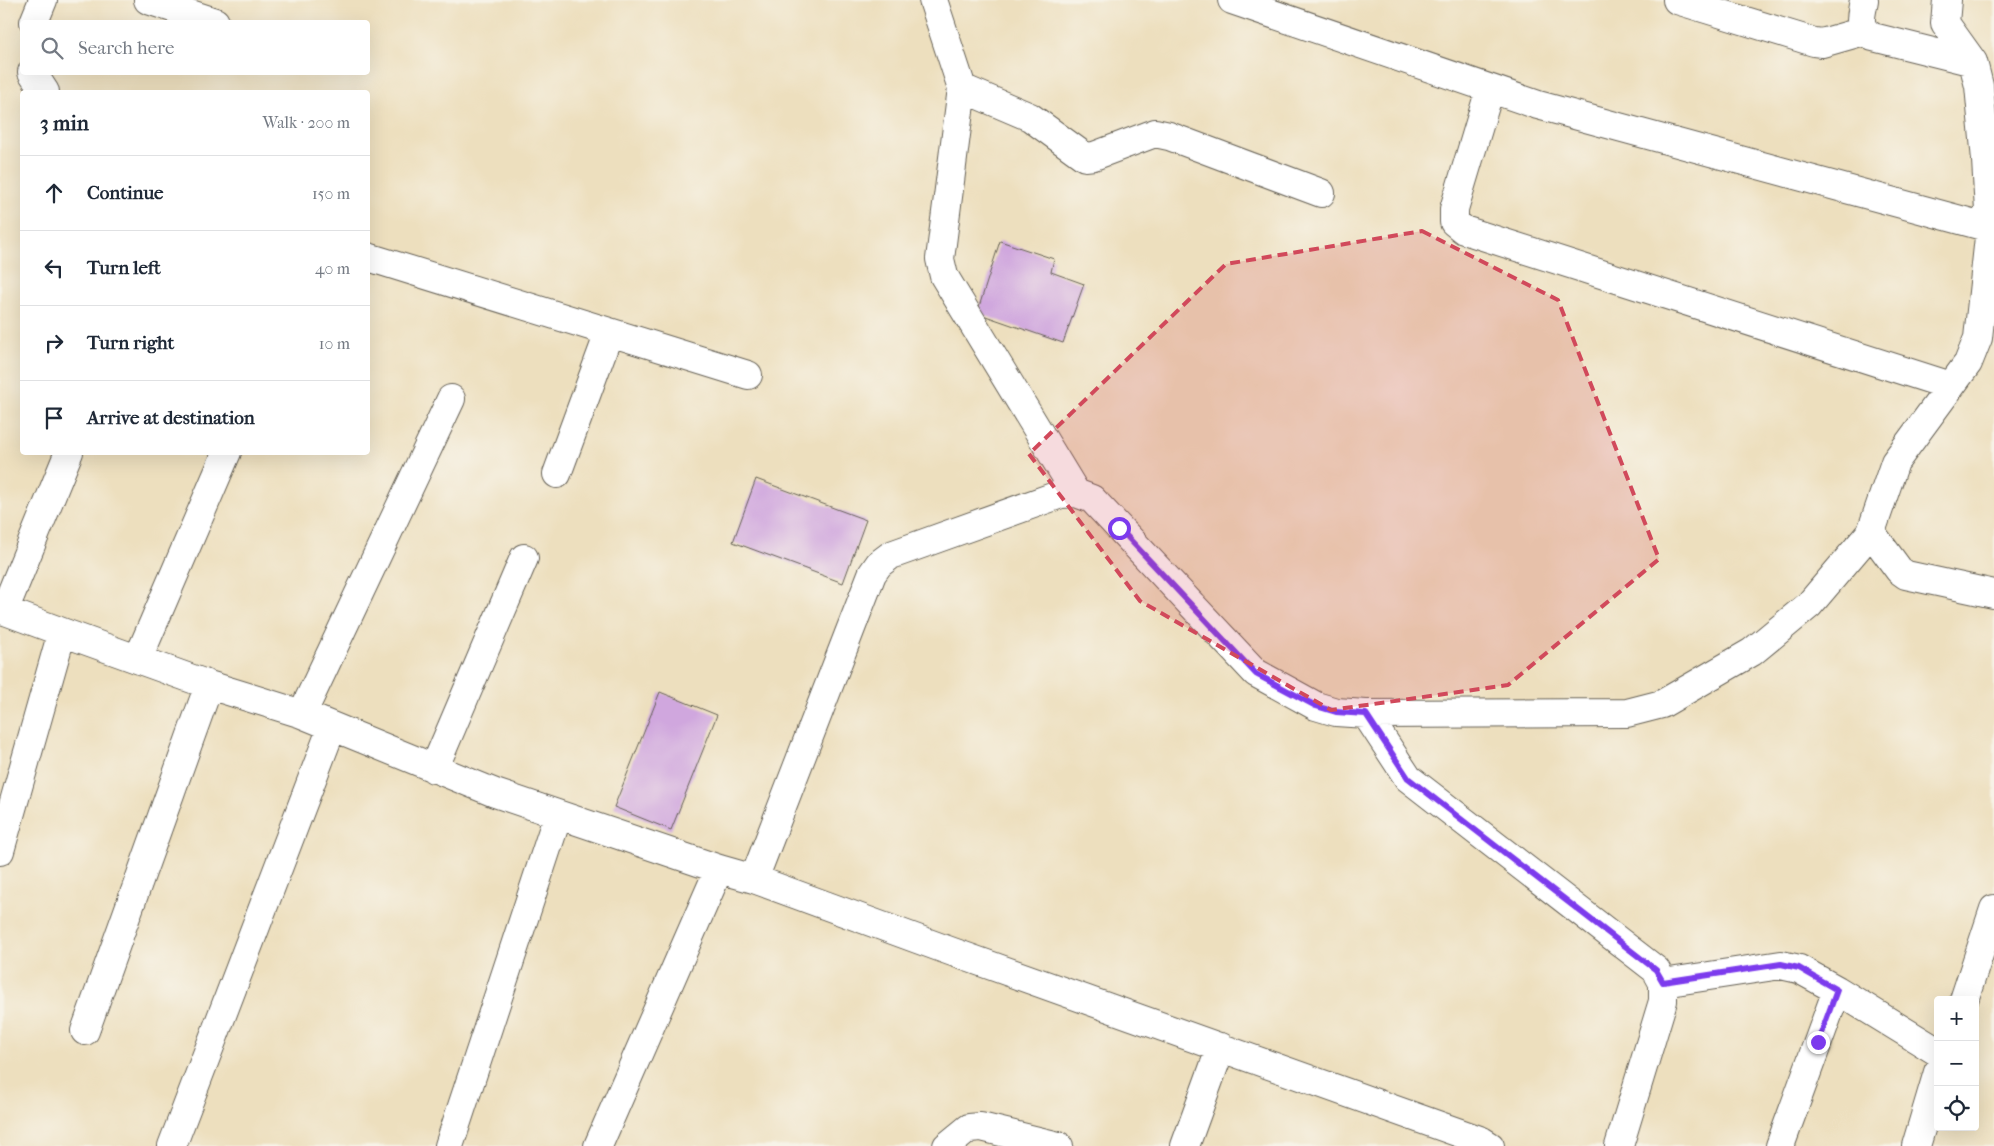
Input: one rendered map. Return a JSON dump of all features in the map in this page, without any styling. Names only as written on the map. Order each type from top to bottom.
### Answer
[{"type":"street","points":[[35,20],[42,0]]},
{"type":"street","points":[[148,0],[208,20]]},
{"type":"street","points":[[933,0],[962,88],[940,259],[944,276],[1076,493]]},
{"type":"street","points":[[1232,0],[1538,105],[1992,230]]},
{"type":"street","points":[[1677,0],[1814,42],[1822,43],[1864,31]]},
{"type":"street","points":[[1864,0],[1860,22],[1864,31],[1873,37],[1973,62]]},
{"type":"street","points":[[754,879],[872,574],[878,564],[891,555],[1061,494],[1076,493],[1092,499],[1256,674],[1316,706],[1336,712],[1366,714],[1627,713],[1662,704],[1759,646],[1809,605],[1871,532],[1895,462],[1968,363],[1978,338],[1992,230],[1983,118],[1979,86],[1973,62],[1945,23],[1947,0]]},
{"type":"street","points":[[34,75],[44,90]]},
{"type":"street","points":[[962,88],[1030,117],[1086,157],[1094,156],[1156,133],[1169,136],[1321,193]]},
{"type":"street","points":[[1490,89],[1454,208],[1454,222],[1464,230],[1950,386]]},
{"type":"street","points":[[370,258],[748,375]]},
{"type":"street","points":[[557,474],[609,332]]},
{"type":"street","points":[[302,714],[451,399]]},
{"type":"street","points":[[68,455],[2,610],[209,685],[302,714],[495,793],[719,869],[754,879],[1482,1141],[1490,1146]]},
{"type":"street","points":[[138,660],[226,455]]},
{"type":"street","points":[[1871,532],[1895,566],[1906,575],[1994,594]]},
{"type":"street","points":[[434,769],[524,558]]},
{"type":"street","points":[[0,852],[62,632]]},
{"type":"street","points":[[85,1031],[209,685]]},
{"type":"street","points":[[1366,714],[1408,778],[1656,970],[1663,982],[1663,1001],[1619,1146]]},
{"type":"street","points":[[172,1146],[332,727]]},
{"type":"street","points":[[449,1146],[558,814]]},
{"type":"street","points":[[598,1146],[719,869]]},
{"type":"street","points":[[1965,996],[1994,909]]},
{"type":"street","points":[[1663,982],[1781,964],[1799,968],[1934,1050]]},
{"type":"street","points":[[1780,1146],[1837,990]]},
{"type":"street","points":[[1185,1146],[1221,1047]]},
{"type":"street","points":[[1916,1146],[1934,1085]]},
{"type":"street","points":[[947,1146],[969,1128],[981,1127],[1059,1146]]},
{"type":"highlighted area","points":[[1422,231],[1558,300],[1659,559],[1508,685],[1331,710],[1140,601],[1029,454],[1226,264]]},
{"type":"building","points":[[1000,241],[1054,259],[1051,272],[1084,284],[1063,343],[977,313]]},
{"type":"building","points":[[756,479],[866,520],[843,583],[733,542]]},
{"type":"building","points":[[660,692],[717,715],[671,830],[614,807]]},
{"type":"route","points":[[1119,528],[1256,674],[1316,706],[1336,712],[1366,714],[1397,764],[1408,778],[1656,970],[1663,982],[1781,964],[1799,968],[1837,990],[1818,1042]]}]
